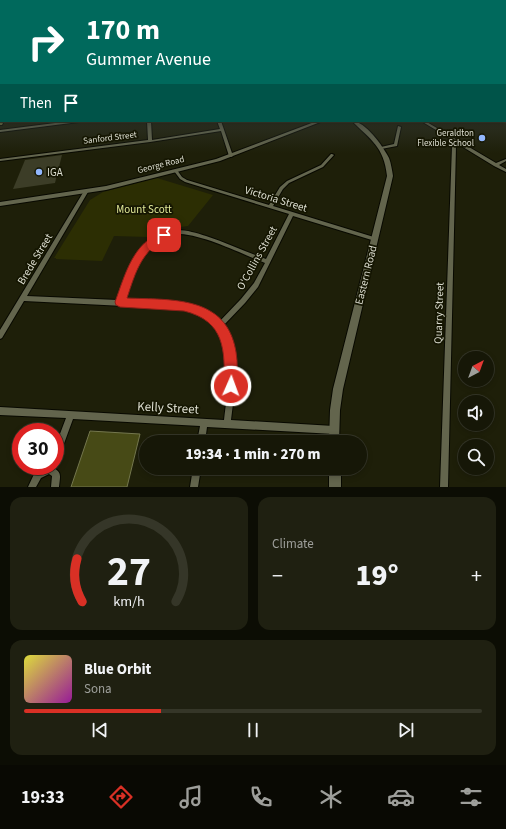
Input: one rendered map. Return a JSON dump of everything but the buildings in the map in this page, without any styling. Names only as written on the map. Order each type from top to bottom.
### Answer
[{"type":"street","points":[[0,131],[71,122]]},
{"type":"street","points":[[149,122],[150,141]]},
{"type":"street","points":[[219,122],[231,156]]},
{"type":"street","name":"George Road","points":[[0,204],[86,192],[231,156],[318,122]]},
{"type":"street","name":"Eastern Road","points":[[334,435],[335,410],[340,382],[390,176],[388,161],[382,148],[368,132],[355,122]]},
{"type":"street","points":[[425,122],[506,171]]},
{"type":"street","points":[[382,148],[396,145],[399,127]]},
{"type":"street","name":"Sanford Street","points":[[0,160],[150,141],[222,130]]},
{"type":"street","name":"Quarry Street","points":[[444,487],[454,146],[458,142]]},
{"type":"street","points":[[270,206],[281,188],[288,182],[322,166],[332,155]]},
{"type":"street","points":[[495,165],[506,160]]},
{"type":"street","name":"Victoria Street","points":[[176,170],[181,178],[186,181],[375,239]]},
{"type":"street","name":"Brede Street","points":[[0,336],[86,192]]},
{"type":"street","name":"O'Collins Street","points":[[219,326],[250,293],[268,262],[292,214]]},
{"type":"street","points":[[120,302],[135,261],[151,242],[171,233],[190,234],[268,262]]},
{"type":"street","points":[[23,298],[120,302],[190,307],[203,312],[219,326],[228,342],[231,354],[232,370],[227,423]]},
{"type":"street","name":"Kelly Street","points":[[0,411],[334,430]]},
{"type":"street","points":[[64,432],[70,415]]},
{"type":"street","points":[[202,435],[204,422]]},
{"type":"street","points":[[32,487],[38,475]]},
{"type":"street","points":[[55,487],[56,475]]},
{"type":"street","points":[[194,487],[196,475]]},
{"type":"street","points":[[335,475],[335,487]]},
{"type":"green space","name":"Mount Scott","points":[[157,178],[213,195],[188,226],[166,229],[148,237],[114,236],[102,261],[54,258],[90,200],[103,192]]},
{"type":"shaded area","points":[[90,431],[140,434],[127,487],[71,487]]},
{"type":"place","name":"Geraldton Flexible School","points":[[482,138]]},
{"type":"place","name":"IGA","points":[[39,172]]},
{"type":"route","points":[[164,235],[151,242],[135,261],[120,302],[184,306],[203,312],[210,317],[219,326],[228,342],[231,354],[231,386]]}]
